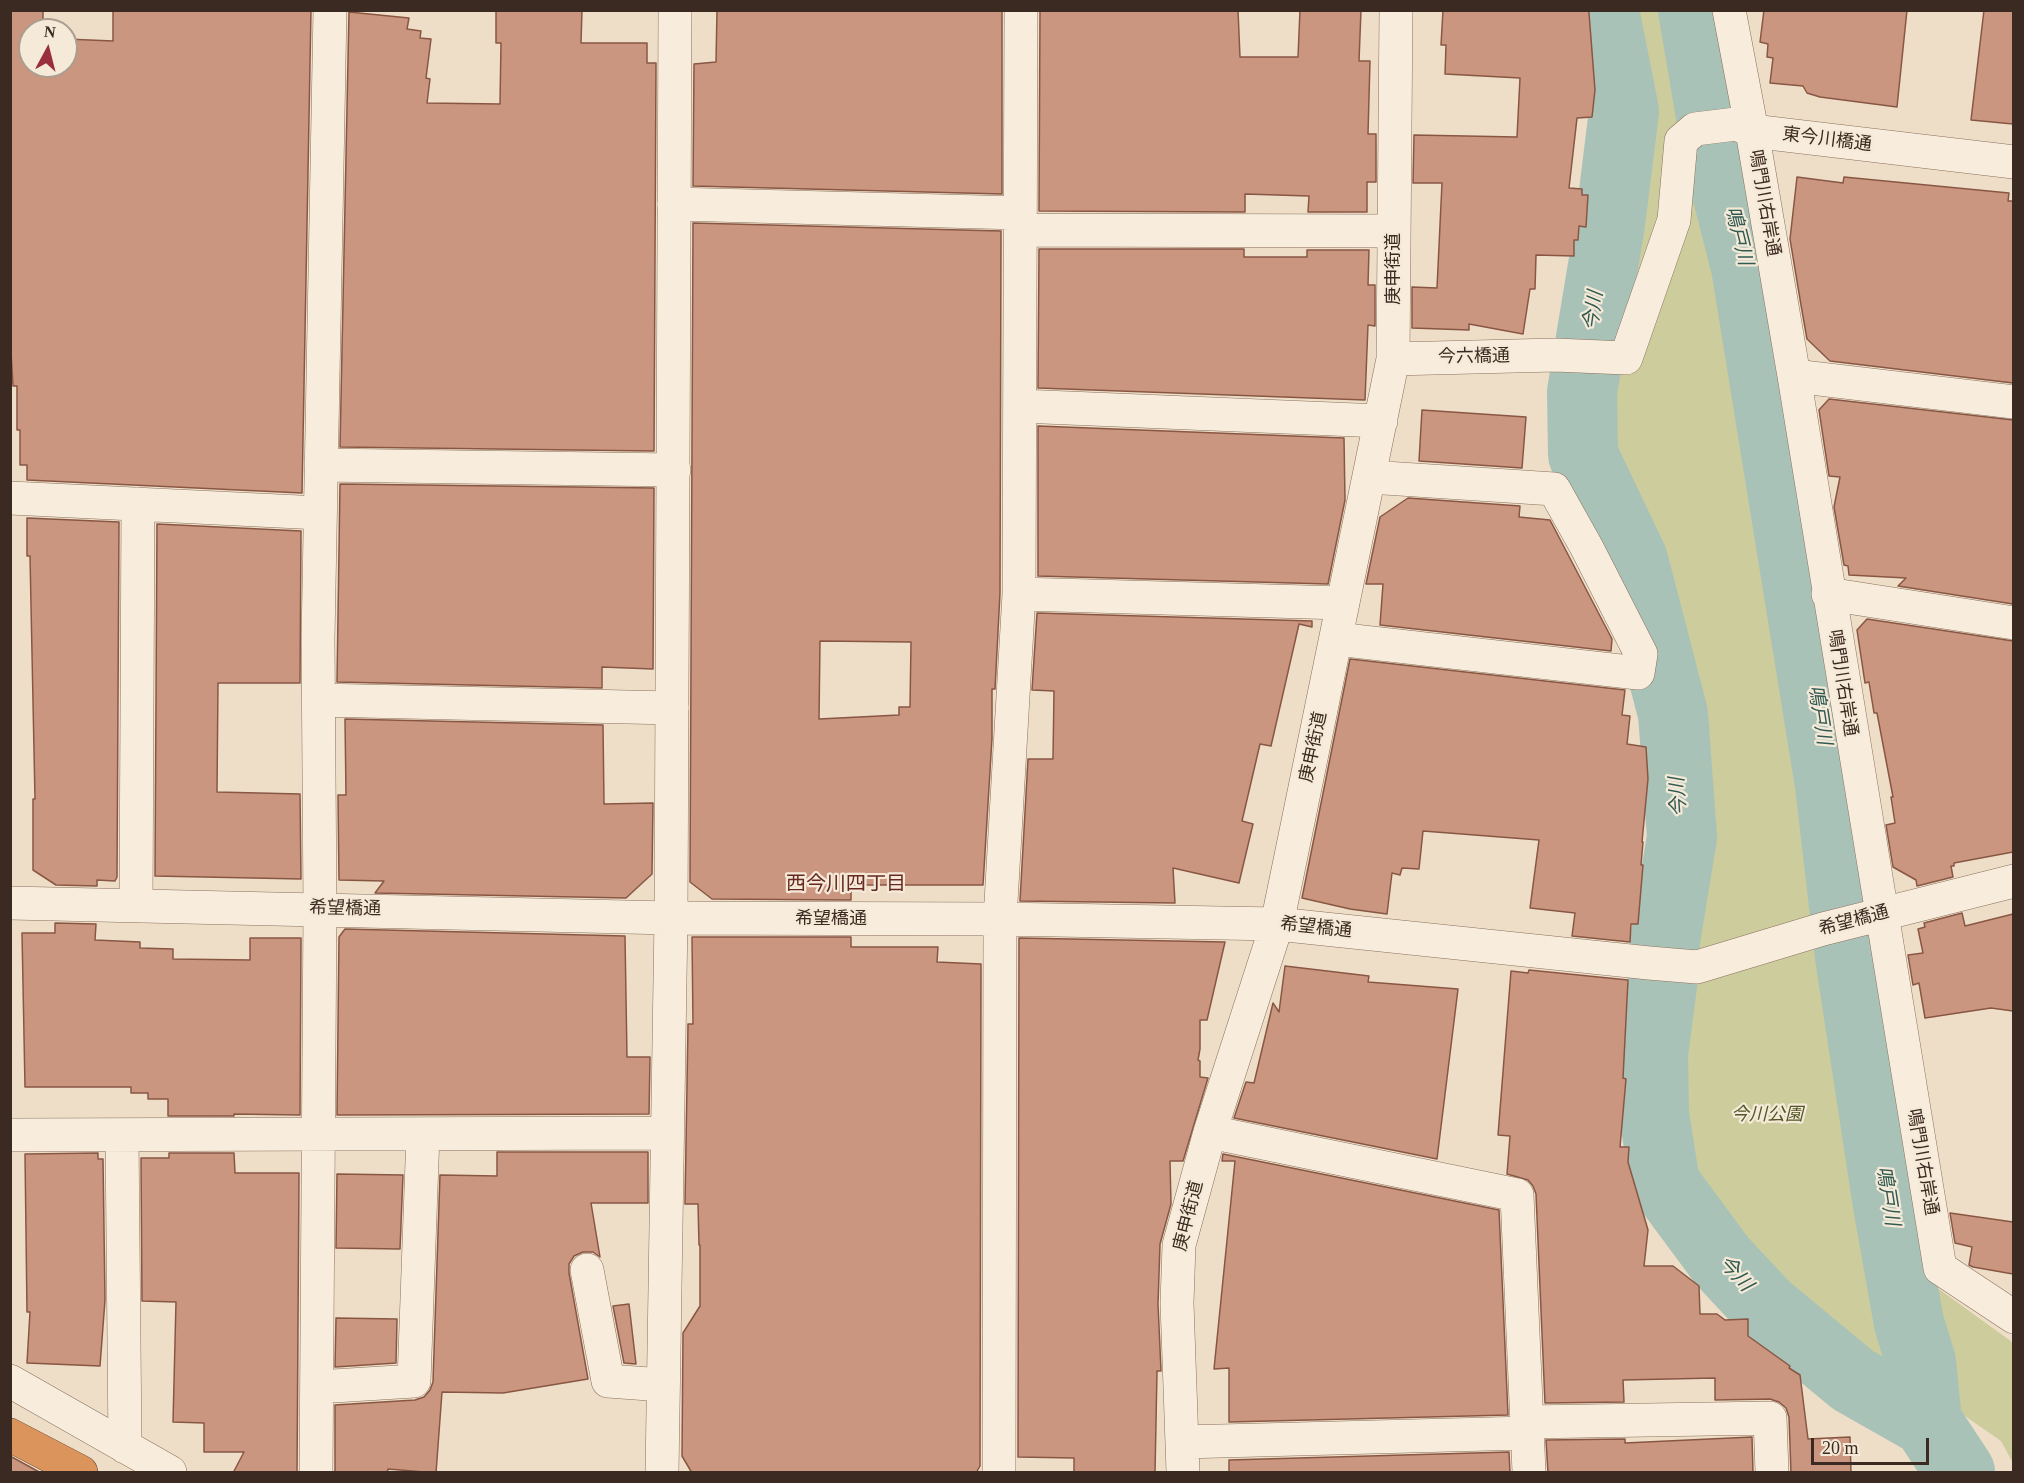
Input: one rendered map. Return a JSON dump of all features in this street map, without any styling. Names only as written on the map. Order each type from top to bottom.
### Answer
[{"type":"highway","points":[[10,1435],[81,1473]]},
{"type":"street","points":[[316,1473],[320,908],[318,700],[330,10]]},
{"type":"street","points":[[662,1473],[671,918],[675,10]]},
{"type":"street","points":[[999,1473],[1000,919],[1019,594],[1020,10]]},
{"type":"street","name":"庚申街道","points":[[1183,1457],[1177,1303],[1179,1245],[1210,1132],[1277,924],[1393,359],[1396,10]]},
{"type":"street","name":"鳴門川右岸通","points":[[1729,10],[1744,128],[1794,376],[1828,594],[1872,916],[1940,1268],[2013,1317]]},
{"type":"street","name":"東今川橋通","points":[[1601,358],[1626,358],[1674,220],[1681,141],[1695,129],[1744,128],[2013,162]]},
{"type":"street","points":[[674,204],[1020,221],[1394,231]]},
{"type":"street","name":"今六橋通","points":[[1393,359],[1554,356],[1601,358]]},
{"type":"street","points":[[1794,376],[2013,402]]},
{"type":"street","points":[[1020,406],[1381,421]]},
{"type":"street","points":[[321,465],[674,470]]},
{"type":"street","points":[[1336,639],[1638,672],[1641,654],[1554,489],[1369,477]]},
{"type":"street","points":[[10,498],[320,513]]},
{"type":"street","points":[[136,905],[138,504]]},
{"type":"street","points":[[1019,594],[1343,603]]},
{"type":"street","points":[[1828,594],[2013,623]]},
{"type":"street","points":[[318,700],[672,708]]},
{"type":"street","name":"希望橋通","points":[[10,903],[320,908],[671,918],[1000,919],[1277,924],[1697,967],[1823,929],[2013,881]]},
{"type":"street","points":[[10,1135],[667,1132]]},
{"type":"street","points":[[1210,1132],[1517,1195],[1529,1473]]},
{"type":"street","points":[[317,1387],[414,1381],[423,1134]]},
{"type":"street","points":[[122,1135],[125,1447]]},
{"type":"street","points":[[586,1270],[608,1381],[663,1385]]},
{"type":"street","points":[[10,1381],[170,1473]]},
{"type":"street","points":[[1183,1457],[1527,1427],[1770,1418],[1772,1473]]},
{"type":"green space","name":"今川公園","points":[[1629,11],[1697,11],[1703,151],[1790,628],[1882,1275],[1918,1274],[2012,1342],[2014,1346],[2013,1463],[2001,1441],[1900,1371],[1850,1344],[1780,1296],[1726,1239],[1702,1209],[1676,1134],[1672,1076],[1680,950],[1700,809],[1683,649],[1603,404],[1643,102]]},
{"type":"building","points":[[10,10],[43,10],[43,18],[18,18],[18,78],[78,78],[78,40],[113,41],[113,10],[311,10],[302,493],[27,480],[27,465],[20,465],[17,386],[13,386],[10,334]]},
{"type":"building","points":[[496,10],[582,10],[581,43],[647,43],[647,63],[656,63],[654,451],[340,447],[349,12],[409,18],[407,29],[421,31],[420,38],[431,39],[426,78],[430,79],[427,103],[500,104],[501,43],[496,43]]},
{"type":"building","points":[[717,10],[1002,10],[1002,194],[693,186],[694,64],[716,62]]},
{"type":"building","points":[[1040,10],[1238,10],[1240,57],[1298,57],[1300,10],[1361,10],[1359,61],[1370,61],[1368,134],[1376,134],[1376,182],[1367,182],[1367,212],[1308,212],[1309,196],[1245,194],[1245,212],[1039,211]]},
{"type":"building","points":[[1443,10],[1588,10],[1589,13],[1595,90],[1592,117],[1577,118],[1569,188],[1582,189],[1582,195],[1588,195],[1586,227],[1579,226],[1578,240],[1574,240],[1574,256],[1536,255],[1535,289],[1530,289],[1523,334],[1469,324],[1469,330],[1412,328],[1412,287],[1437,288],[1442,183],[1413,183],[1414,135],[1517,137],[1520,78],[1445,74],[1446,45],[1441,45]]},
{"type":"building","points":[[1764,10],[1907,10],[1897,107],[1820,97],[1807,93],[1803,86],[1770,83],[1773,58],[1767,57],[1768,44],[1760,42]]},
{"type":"building","points":[[1984,10],[2013,10],[2013,124],[1971,120]]},
{"type":"building","points":[[1797,177],[1843,183],[1844,177],[2009,193],[2008,201],[2013,201],[2013,383],[1830,361],[1807,339],[1790,239]]},
{"type":"building","points":[[693,223],[1001,231],[1000,593],[995,689],[992,689],[992,738],[983,885],[851,885],[851,900],[712,899],[690,882]],"holes":[[[820,641],[911,642],[910,707],[899,707],[899,715],[819,719]]]},
{"type":"building","points":[[1039,249],[1244,249],[1244,257],[1307,257],[1307,250],[1369,250],[1368,285],[1375,285],[1375,326],[1368,325],[1365,400],[1038,388]]},
{"type":"building","points":[[1829,399],[2013,420],[2013,604],[1898,586],[1906,578],[1849,575],[1848,566],[1844,565],[1834,507],[1840,477],[1829,476],[1819,410]]},
{"type":"building","points":[[1422,410],[1526,417],[1522,468],[1419,461]]},
{"type":"building","points":[[1038,426],[1344,438],[1345,500],[1328,584],[1038,576]]},
{"type":"building","points":[[340,484],[654,488],[653,669],[602,667],[602,688],[337,682]]},
{"type":"building","points":[[1408,498],[1520,506],[1519,517],[1550,520],[1612,639],[1611,651],[1380,625],[1383,584],[1366,584],[1380,517]]},
{"type":"building","points":[[27,518],[119,522],[117,877],[115,881],[97,880],[97,886],[56,885],[33,870],[33,799],[35,799],[30,556],[27,556]]},
{"type":"building","points":[[157,524],[301,531],[300,683],[218,683],[217,792],[300,794],[301,879],[155,876]]},
{"type":"building","points":[[1037,613],[1312,621],[1312,627],[1299,624],[1271,746],[1260,744],[1242,821],[1253,824],[1239,883],[1173,868],[1175,903],[1020,901],[1028,759],[1053,759],[1054,691],[1032,690]]},
{"type":"building","points":[[1867,619],[2013,641],[2013,852],[1954,863],[1954,866],[1951,866],[1953,877],[1917,886],[1916,880],[1893,867],[1886,825],[1895,823],[1891,797],[1893,797],[1877,713],[1874,713],[1869,682],[1865,683],[1857,630]]},
{"type":"building","points":[[1350,659],[1625,690],[1622,715],[1630,716],[1627,744],[1646,747],[1648,779],[1638,924],[1631,924],[1630,942],[1572,936],[1575,913],[1530,908],[1539,840],[1423,831],[1419,869],[1402,868],[1400,875],[1392,873],[1387,914],[1350,909],[1302,898]]},
{"type":"building","points":[[345,719],[603,725],[604,804],[653,803],[652,874],[626,898],[375,893],[384,881],[339,880],[338,795],[346,795]]},
{"type":"building","points":[[1962,913],[1965,926],[2013,914],[2013,1011],[1991,1008],[1925,1018],[1919,983],[1913,985],[1908,955],[1923,953],[1918,929],[1925,927],[1924,923]]},
{"type":"building","points":[[55,923],[96,924],[95,940],[140,942],[140,948],[173,949],[173,959],[250,960],[250,938],[301,938],[300,1115],[168,1116],[168,1099],[148,1099],[148,1093],[131,1093],[131,1087],[25,1087],[22,933],[55,933]]},
{"type":"building","points":[[345,929],[625,936],[627,1057],[650,1057],[649,1114],[337,1115],[339,937]]},
{"type":"building","points":[[692,937],[851,937],[851,947],[938,947],[937,962],[981,964],[980,1466],[976,1473],[692,1473],[682,1456],[683,1333],[700,1306],[698,1204],[685,1204],[688,1024],[693,1024]]},
{"type":"building","points":[[1019,938],[1225,942],[1207,1020],[1200,1020],[1198,1060],[1200,1061],[1200,1077],[1208,1078],[1183,1161],[1170,1161],[1171,1204],[1160,1244],[1158,1304],[1161,1371],[1157,1371],[1155,1473],[1074,1473],[1074,1458],[1018,1457]]},
{"type":"building","points":[[1285,966],[1369,976],[1368,982],[1458,989],[1437,1159],[1234,1118],[1246,1082],[1254,1083],[1273,1003],[1279,1012]]},
{"type":"building","points":[[1529,970],[1628,980],[1623,1078],[1626,1079],[1620,1147],[1629,1147],[1628,1162],[1648,1230],[1644,1266],[1673,1266],[1699,1286],[1700,1314],[1717,1314],[1725,1320],[1748,1319],[1748,1336],[1800,1375],[1808,1439],[1850,1437],[1851,1473],[1791,1473],[1789,1417],[1786,1408],[1770,1399],[1715,1400],[1715,1378],[1623,1380],[1624,1402],[1545,1403],[1536,1194],[1528,1180],[1507,1174],[1510,1136],[1498,1135],[1511,971],[1528,973]]},
{"type":"building","points":[[497,1152],[648,1152],[648,1203],[591,1203],[600,1257],[593,1252],[583,1252],[574,1256],[569,1264],[588,1379],[503,1393],[442,1392],[436,1473],[388,1469],[387,1473],[335,1473],[335,1405],[415,1400],[424,1397],[430,1390],[433,1382],[440,1175],[497,1176]]},
{"type":"building","points":[[98,1153],[98,1159],[103,1159],[105,1300],[100,1366],[27,1363],[30,1312],[27,1312],[25,1154]]},
{"type":"building","points":[[169,1153],[234,1153],[235,1173],[299,1173],[297,1473],[233,1473],[244,1452],[204,1452],[204,1423],[173,1422],[176,1302],[142,1301],[141,1158],[169,1158]]},
{"type":"building","points":[[1223,1154],[1499,1210],[1508,1415],[1229,1422],[1229,1368],[1214,1369],[1235,1161],[1222,1161]]},
{"type":"building","points":[[337,1174],[403,1175],[400,1249],[336,1248]]},
{"type":"building","points":[[1950,1213],[2013,1222],[2013,1274],[1969,1265],[1972,1247],[1955,1243]]},
{"type":"building","points":[[629,1304],[636,1364],[624,1363],[613,1306]]},
{"type":"building","points":[[336,1318],[397,1319],[396,1363],[335,1367]]},
{"type":"building","points":[[1752,1437],[1753,1473],[1548,1473],[1546,1440],[1625,1439],[1625,1443]]},
{"type":"building","points":[[1509,1452],[1510,1473],[1229,1473],[1229,1460]]},
{"type":"building","points":[[10,1456],[41,1473],[10,1473]]},
{"type":"waterway","name":"今川","points":[[1604,10],[1624,111],[1610,224],[1582,392],[1583,455],[1633,560],[1673,714],[1682,837],[1665,941],[1663,978],[1653,1054],[1654,1114],[1665,1184],[1722,1261],[1765,1307],[1853,1380],[1927,1422],[1960,1472]]},
{"type":"waterway","name":"鳴戸川","points":[[1693,10],[1718,157],[1746,267],[1830,785],[1850,957],[1888,1205],[1909,1323],[1921,1362],[1927,1422]]},
{"type":"district","name":"西今川四丁目","points":[[846,885]]}]
